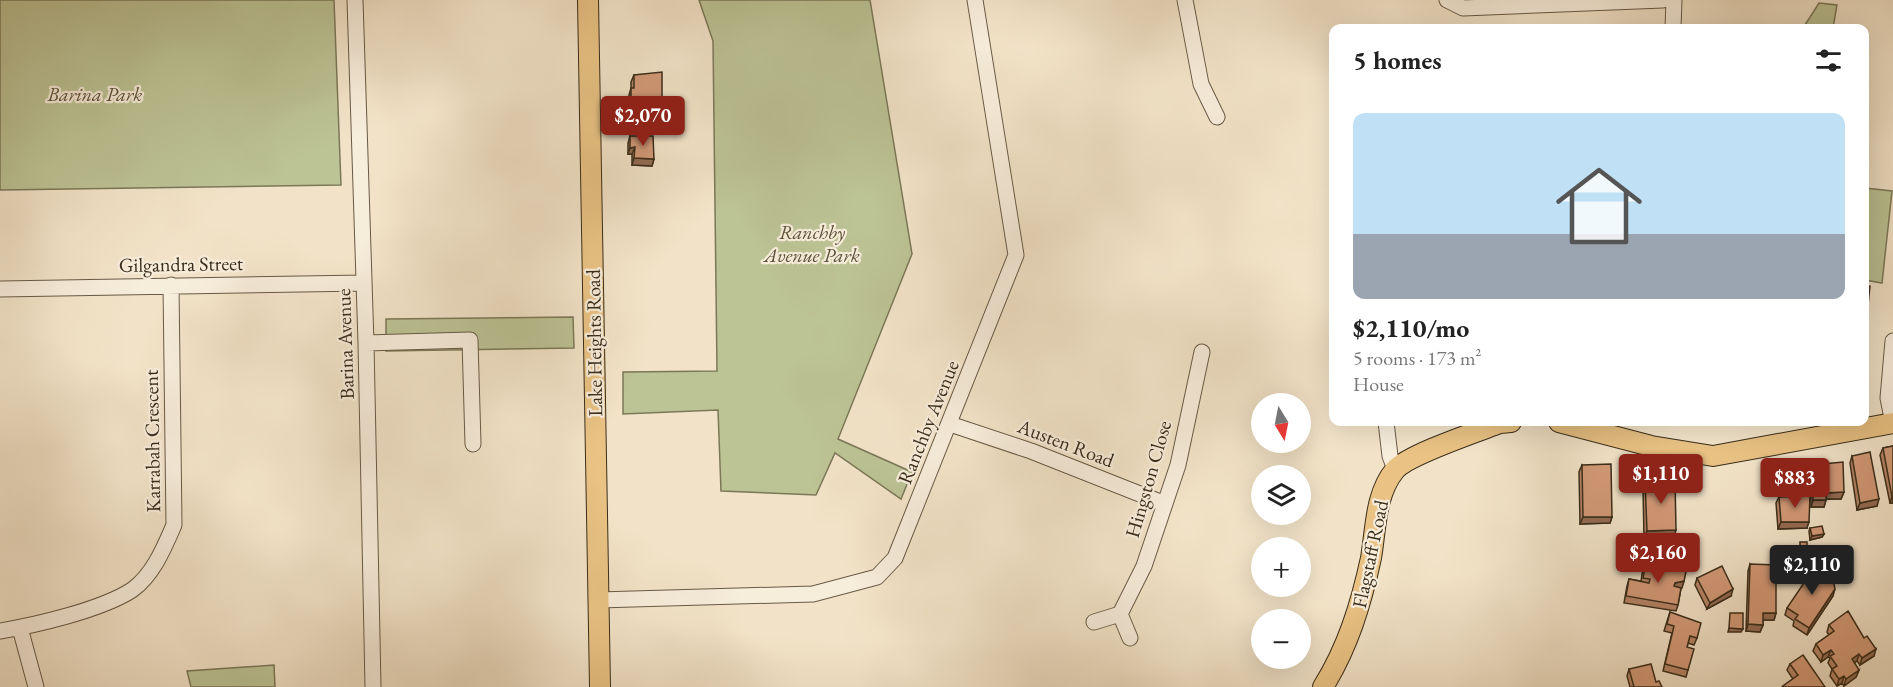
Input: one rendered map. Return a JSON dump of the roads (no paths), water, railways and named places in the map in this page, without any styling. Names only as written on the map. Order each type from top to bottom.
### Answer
[{"type":"main road","name":"Lake Heights Road","points":[[588,0],[600,687]]},
{"type":"main road","points":[[1574,426],[1651,446],[1713,456],[1893,423]]},
{"type":"main road","points":[[1395,469],[1427,452],[1492,426]]},
{"type":"main road","name":"Flagstaff Road","points":[[1323,687],[1340,659],[1357,615],[1381,497],[1395,469]]},
{"type":"street","name":"Barina Avenue","points":[[355,0],[366,343],[373,687]]},
{"type":"street","name":"Ranchby Avenue","points":[[598,600],[813,594],[877,577],[895,558],[1016,255],[975,0]]},
{"type":"street","points":[[1185,0],[1198,74],[1217,117]]},
{"type":"street","points":[[1447,0],[1463,8],[1663,0]]},
{"type":"street","points":[[1673,24],[1674,0]]},
{"type":"street","name":"Gilgandra Street","points":[[0,289],[364,284]]},
{"type":"street","name":"Karrabah Crescent","points":[[0,631],[88,609],[132,589],[160,558],[174,525],[171,285]]},
{"type":"street","points":[[366,343],[470,340],[473,444]]},
{"type":"street","points":[[1893,342],[1888,398],[1893,423]]},
{"type":"street","name":"Hingston Close","points":[[1120,614],[1144,566],[1178,465],[1202,352]]},
{"type":"street","name":"Austen Road","points":[[950,424],[1031,451],[1165,504]]},
{"type":"street","points":[[1386,426],[1389,456],[1395,469]]},
{"type":"street","points":[[1094,622],[1120,614],[1130,638]]},
{"type":"street","points":[[20,627],[36,687]]},
{"type":"park label","name":"Barina Park","points":[[95,94]]},
{"type":"park label","name":"Ranchby Avenue Park","points":[[812,244]]}]
